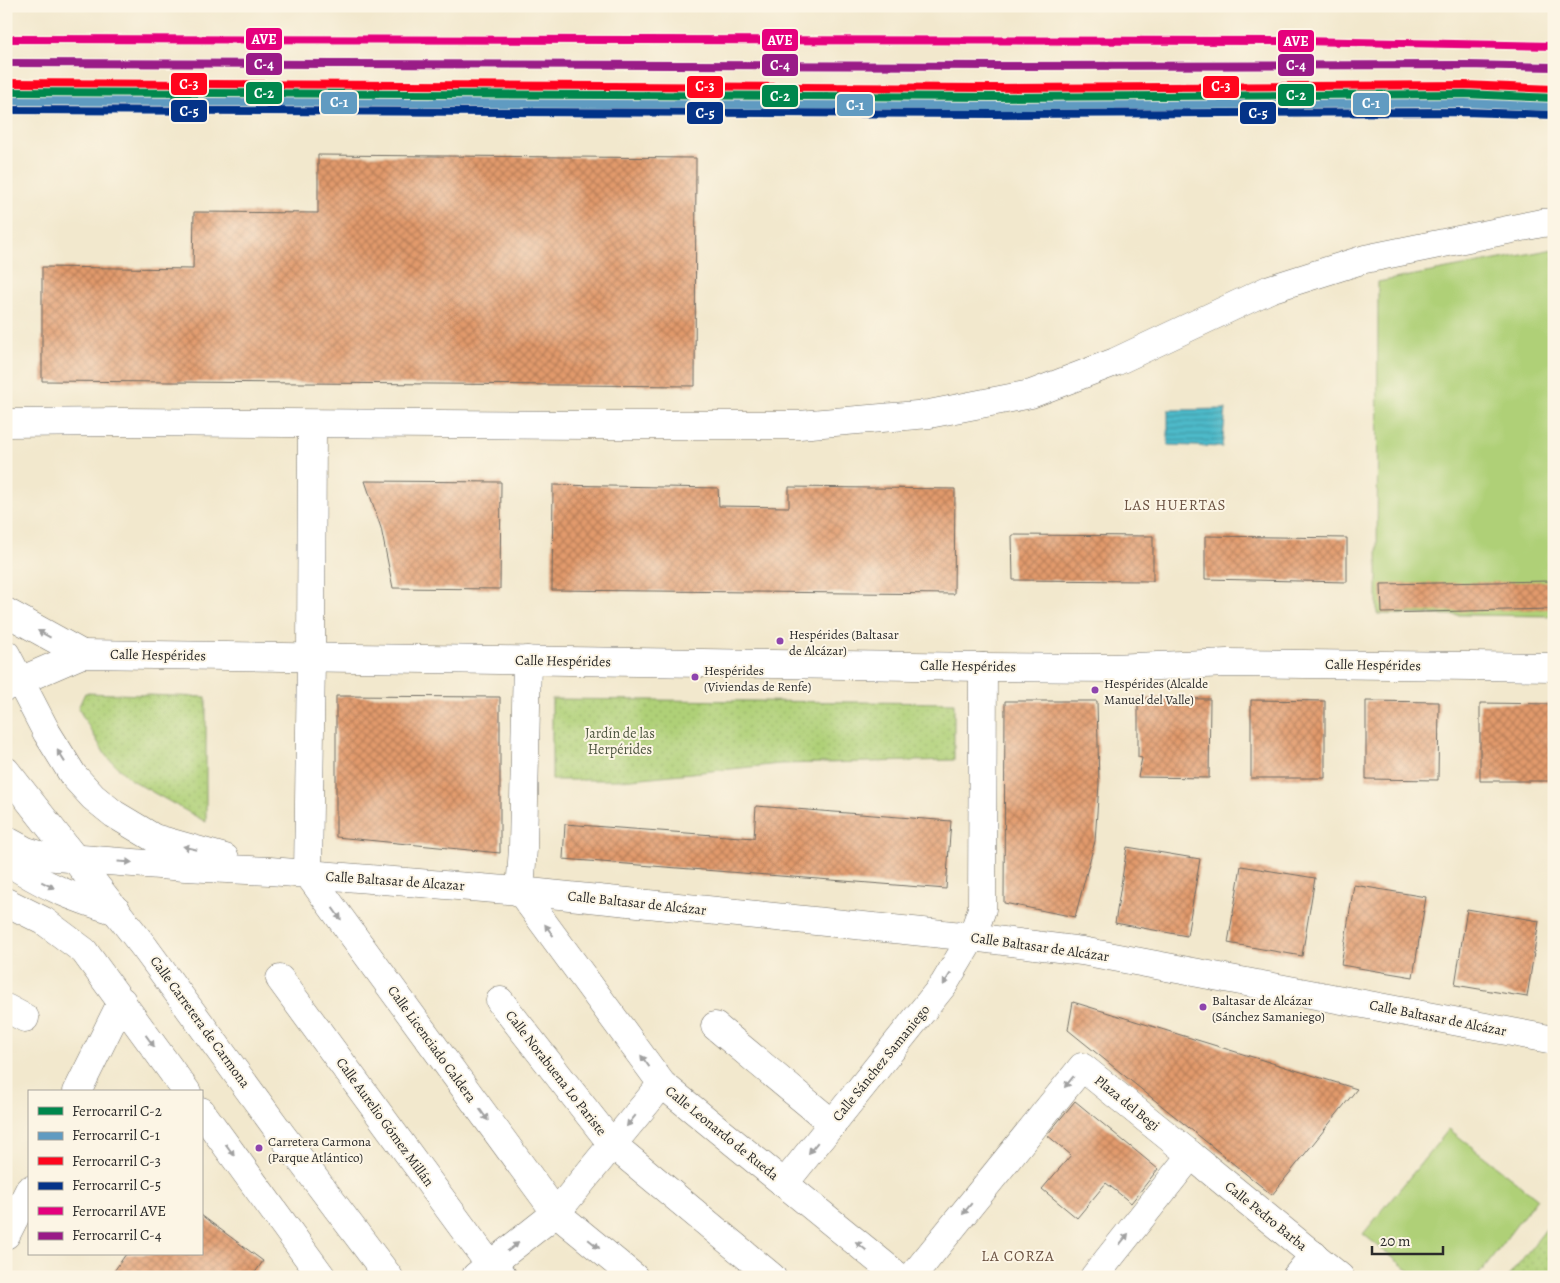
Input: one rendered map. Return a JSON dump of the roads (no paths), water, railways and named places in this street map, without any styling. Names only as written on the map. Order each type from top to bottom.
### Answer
[{"type":"street","points":[[6,423],[799,424],[929,414],[1031,394],[1115,362],[1270,290],[1365,259],[1554,222]]},
{"type":"street","points":[[308,874],[312,424]]},
{"type":"street","points":[[6,612],[82,654]]},
{"type":"street","points":[[6,654],[13,684],[73,775],[114,814],[154,838],[270,870]]},
{"type":"street","points":[[13,684],[82,654]]},
{"type":"street","points":[[47,733],[43,706],[44,691],[50,679],[82,654]]},
{"type":"street","name":"Calle Hespérides","points":[[82,654],[984,667],[1112,668],[1227,663],[1554,667]]},
{"type":"street","points":[[520,891],[523,848],[526,660]]},
{"type":"street","name":"Calle Sánchez Samaniego","points":[[784,1184],[944,984],[972,937],[982,909],[984,667]]},
{"type":"street","name":"Calle Carretera de Carmona","points":[[6,771],[117,911],[389,1277]]},
{"type":"street","points":[[6,840],[26,851],[42,856],[185,867],[270,870]]},
{"type":"street","points":[[6,860],[50,887],[117,911]]},
{"type":"street","name":"Calle Baltasar de Alcazar","points":[[270,870],[520,891]]},
{"type":"street","name":"Calle Licenciado Caldera","points":[[308,874],[556,1213],[634,1277]]},
{"type":"street","name":"Calle Baltasar de Alcázar","points":[[520,891],[972,937],[1082,951],[1554,1040]]},
{"type":"street","name":"Calle Leonardo de Rueda","points":[[520,891],[662,1084],[899,1277]]},
{"type":"street","points":[[6,902],[44,921],[84,951],[186,1090]]},
{"type":"street","name":"Calle Aurelio Gómez Millán","points":[[280,979],[489,1273]]},
{"type":"street","name":"Calle Norabuena Lo Pariste","points":[[500,1001],[612,1144],[772,1277]]},
{"type":"street","points":[[78,1090],[122,1002]]},
{"type":"street","points":[[715,1026],[833,1124]]},
{"type":"street","name":"Plaza del Begi","points":[[912,1277],[1082,1067],[1191,1155]]},
{"type":"street","points":[[489,1273],[556,1213],[662,1084]]},
{"type":"street","points":[[202,1112],[322,1277]]},
{"type":"street","points":[[1094,1277],[1191,1155]]},
{"type":"street","name":"Calle Pedro Barba","points":[[1191,1155],[1340,1277]]},
{"type":"street","points":[[6,1235],[28,1192]]},
{"type":"street","points":[[1296,1277],[1314,1255]]},
{"type":"water","points":[[1226,409],[1222,447],[1168,445],[1168,410]]},
{"type":"rail line","name":"AVE","points":[[6,39],[1298,41],[1554,46]]},
{"type":"rail line","name":"C-4","points":[[6,63],[1003,66],[1466,65],[1554,67]]},
{"type":"rail line","name":"C-3","points":[[6,83],[994,88],[1465,85],[1554,89]]},
{"type":"rail line","name":"C-2","points":[[6,92],[994,97],[1465,94],[1554,98]]},
{"type":"rail line","name":"C-1","points":[[6,101],[994,106],[1465,103],[1554,107]]},
{"type":"rail line","name":"C-5","points":[[6,110],[994,114],[1465,112],[1553,115]]},
{"type":"place","name":"Hespérides (Baltasar de Alcázar)","points":[[780,641]]},
{"type":"place","name":"Hespérides (Viviendas de Renfe)","points":[[695,677]]},
{"type":"place","name":"Hespérides (Alcalde Manuel del Valle)","points":[[1095,690]]},
{"type":"place","name":"Baltasar de Alcázar (Sánchez Samaniego)","points":[[1203,1007]]},
{"type":"place","name":"Carretera Carmona (Parque Atlántico)","points":[[259,1148]]},
{"type":"district","name":"LAS HUERTAS","points":[[1175,505]]},
{"type":"district","name":"LA CORZA","points":[[1018,1256]]},
{"type":"park label","name":"Jardín de las Herpérides","points":[[620,742]]}]
